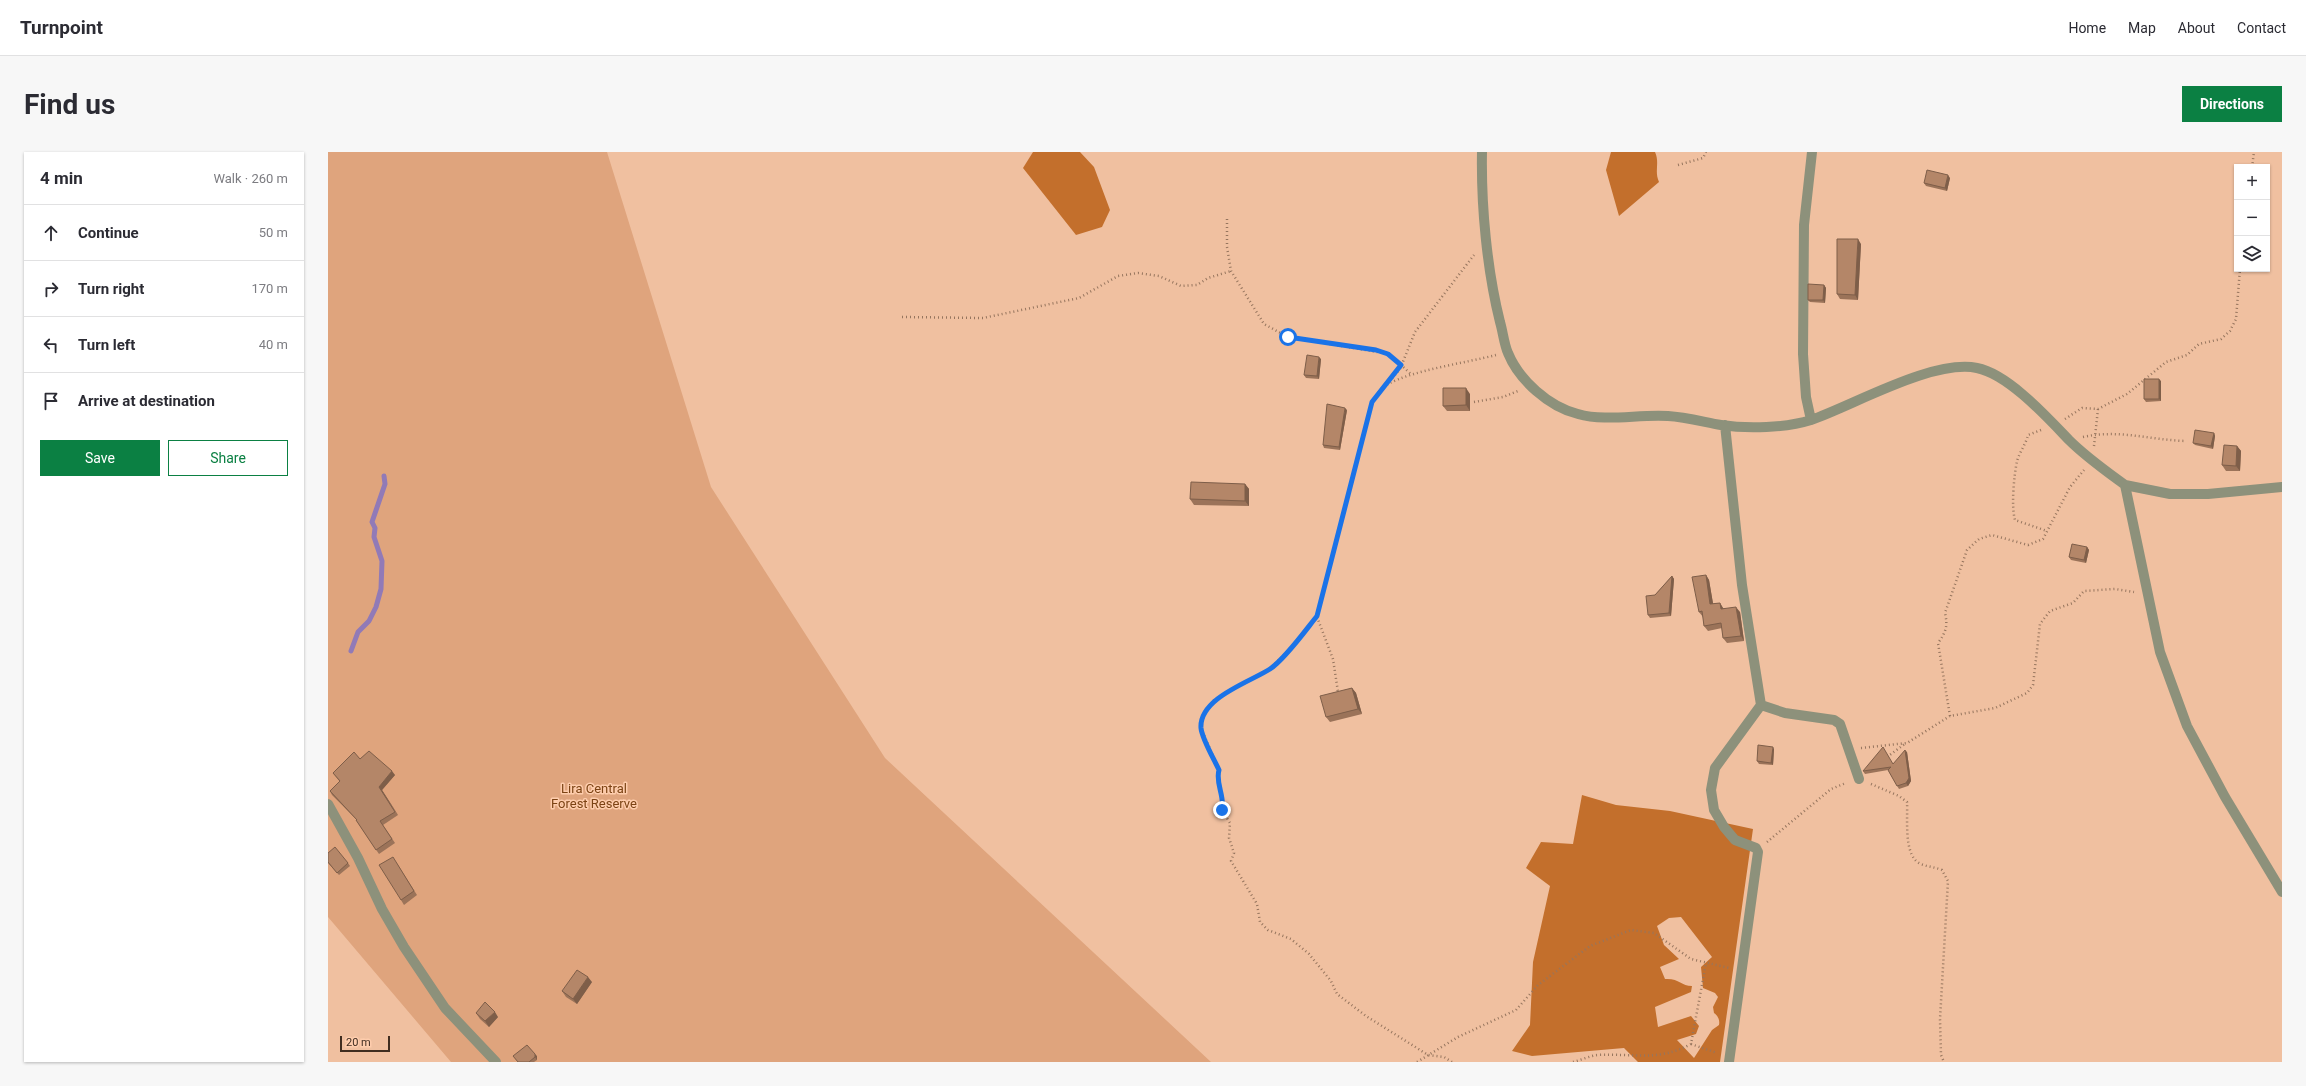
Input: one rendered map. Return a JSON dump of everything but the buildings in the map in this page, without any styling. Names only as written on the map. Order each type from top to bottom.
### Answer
[{"type":"street","points":[[1482,152],[1487,239],[1494,294],[1508,352],[1532,386],[1560,407],[1576,414],[1591,417],[1669,416],[1725,425],[1788,426],[1811,420],[1895,385],[1930,374],[1962,367],[1976,368],[1990,372],[2022,394],[2057,425],[2069,439],[2092,460],[2125,485],[2170,494],[2208,494],[2282,487]]},
{"type":"street","points":[[1811,420],[1806,397],[1803,354],[1804,225],[1812,152]]},
{"type":"street","points":[[1725,425],[1742,586],[1761,705],[1716,768],[1711,790],[1714,810],[1724,827],[1735,840],[1758,850],[1729,1060]]},
{"type":"street","points":[[2125,485],[2160,652],[2187,726],[2226,797],[2282,892]]},
{"type":"street","points":[[1761,705],[1785,713],[1834,720],[1840,724],[1859,779]]},
{"type":"street","points":[[328,804],[404,947],[446,1008],[496,1062]]},
{"type":"path","points":[[1678,165],[1703,158],[1706,152]]},
{"type":"path","points":[[2252,164],[2254,152]]},
{"type":"path","points":[[1226,219],[1227,247],[1231,271],[1264,324],[1288,337],[1376,350],[1388,354],[1413,375]]},
{"type":"path","points":[[1452,1062],[1444,1057],[1428,1055],[1366,1016],[1337,994],[1331,981],[1310,954],[1291,939],[1268,930],[1260,922],[1257,904],[1231,861],[1234,853],[1230,838],[1230,823],[1222,810],[1224,802],[1217,775],[1219,770],[1201,728],[1203,716],[1214,700],[1271,668],[1303,635],[1317,616],[1372,402],[1401,365],[1415,332],[1487,239]]},
{"type":"path","points":[[902,317],[945,319],[983,318],[1079,298],[1118,276],[1138,273],[1158,276],[1181,286],[1197,285],[1208,278],[1231,271]]},
{"type":"path","points":[[2047,531],[2015,520],[2012,511],[2017,460],[2026,443],[2028,434],[2057,425],[2082,408],[2098,409],[2127,394],[2166,362],[2187,355],[2199,344],[2221,339],[2230,331],[2236,319],[2240,272]]},
{"type":"path","points":[[1387,384],[1413,375],[1508,352]]},
{"type":"path","points":[[1474,402],[1503,397],[1532,386]]},
{"type":"path","points":[[1950,716],[1938,643],[1945,634],[1947,623],[1945,613],[1967,550],[1978,539],[1992,535],[2028,545],[2043,539],[2070,487],[2092,460],[2098,409]]},
{"type":"path","points":[[2069,439],[2095,434],[2120,433],[2158,440],[2186,441]]},
{"type":"path","points":[[1883,759],[1950,716],[1995,708],[2027,693],[2033,685],[2040,624],[2050,611],[2072,603],[2084,591],[2115,589],[2148,594]]},
{"type":"path","points":[[1317,616],[1333,659],[1338,692]]},
{"type":"path","points":[[1850,750],[1882,744],[1907,743]]},
{"type":"path","points":[[1758,850],[1831,789],[1859,779],[1899,796],[1907,802],[1909,851],[1914,860],[1921,864],[1942,870],[1948,881],[1940,1018],[1941,1055],[1944,1062]]},
{"type":"path","points":[[1417,1062],[1458,1037],[1516,1010],[1538,985],[1590,946],[1631,930],[1654,933],[1691,959],[1742,971]]},
{"type":"path","points":[[1573,1062],[1597,1055],[1663,1058],[1678,1054],[1691,1044],[1706,963]]},
{"type":"path","points":[[1691,1044],[1729,1060]]},
{"type":"green space","name":"Lira Central Forest Reserve","points":[[328,152],[607,152],[711,487],[885,758],[1211,1062],[451,1062],[328,917]]},
{"type":"shaded area","points":[[1033,152],[1080,152],[1094,167],[1110,210],[1102,227],[1076,235],[1023,168]]},
{"type":"shaded area","points":[[1611,152],[1655,152],[1657,160],[1657,174],[1659,182],[1619,216],[1606,170]]},
{"type":"shaded area","points":[[1582,795],[1616,805],[1670,811],[1753,829],[1720,1062],[1638,1062],[1624,1048],[1532,1056],[1512,1051],[1530,1025],[1533,962],[1550,886],[1526,868],[1541,842],[1573,844]],"holes":[[[1681,917],[1712,957],[1701,967],[1703,988],[1715,993],[1718,997],[1713,1007],[1714,1013],[1718,1017],[1719,1025],[1712,1030],[1694,1058],[1677,1040],[1696,1034],[1699,1026],[1691,1016],[1658,1027],[1655,1007],[1691,992],[1692,986],[1688,986],[1674,980],[1665,979],[1660,967],[1679,959],[1664,945],[1657,926],[1669,918]]]},
{"type":"waterway","points":[[351,651],[358,632],[369,621],[376,607],[381,589],[382,561],[374,537],[375,528],[372,522],[385,484],[384,476]]},
{"type":"route","points":[[1222,810],[1224,802],[1217,775],[1219,770],[1201,728],[1203,716],[1214,700],[1271,668],[1303,635],[1317,616],[1322,601],[1328,566],[1338,537],[1347,493],[1372,402],[1400,369],[1401,365],[1388,354],[1376,350],[1288,337]]}]
